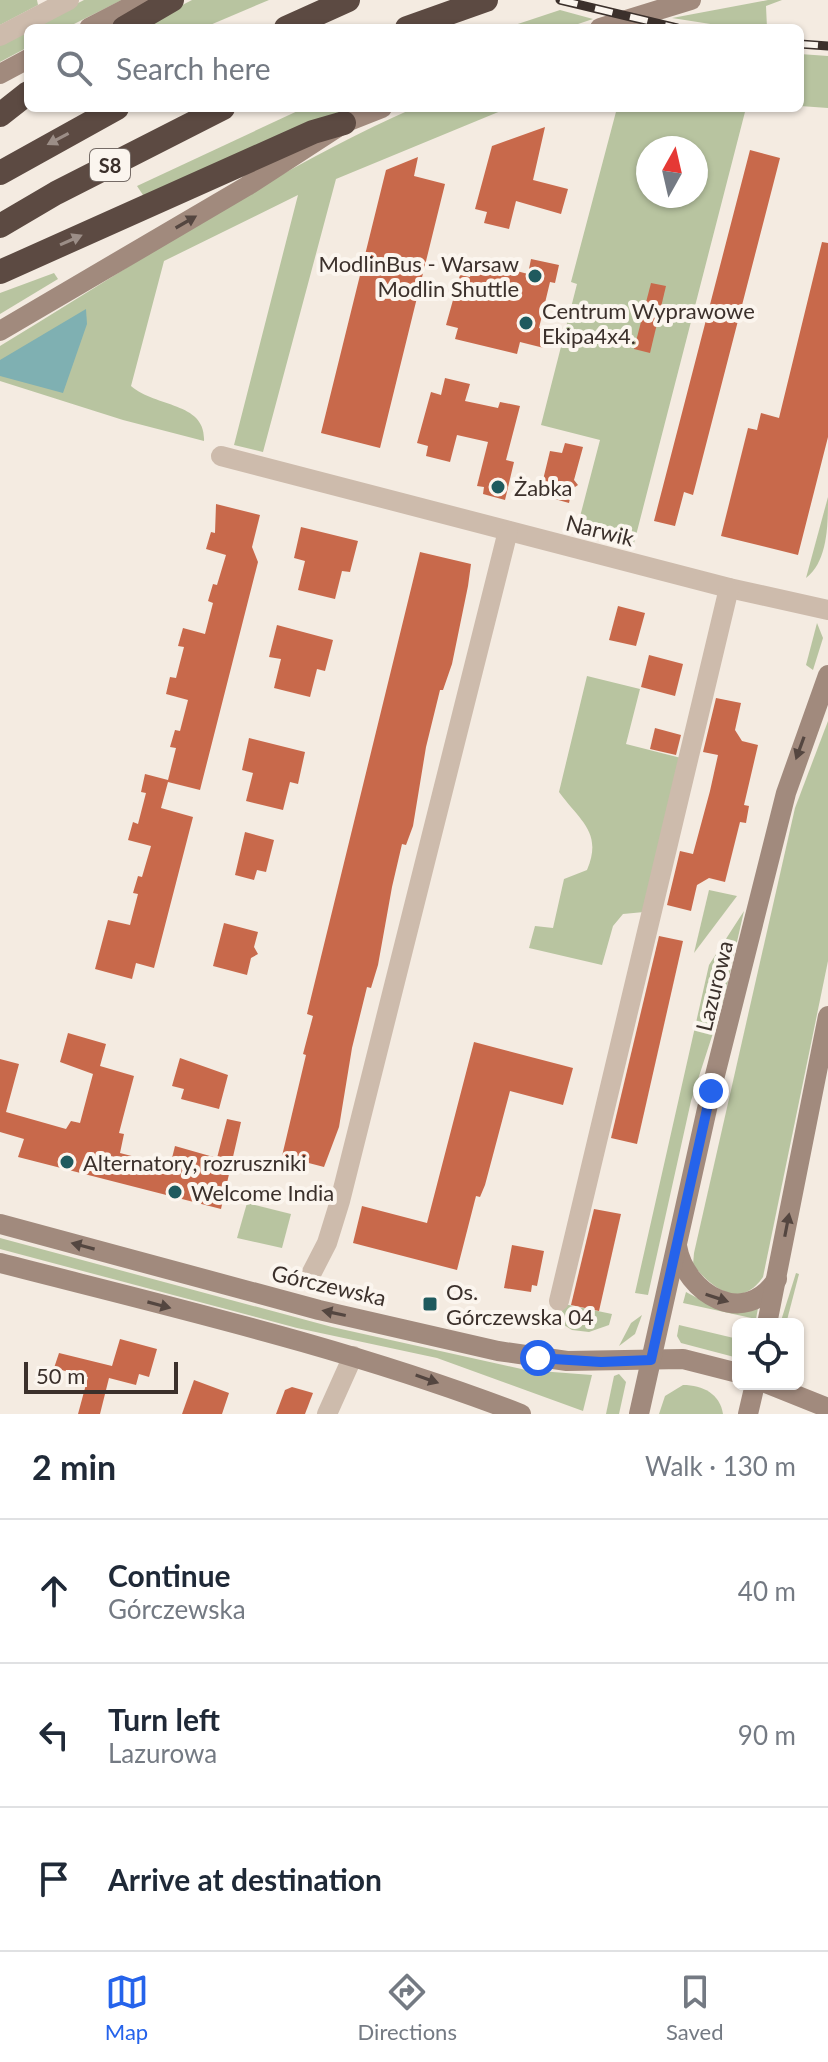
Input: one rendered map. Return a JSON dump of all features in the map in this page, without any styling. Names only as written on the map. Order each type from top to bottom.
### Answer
[{"type":"highway","points":[[131,24],[172,0]]},
{"type":"highway","points":[[295,24],[348,0]]},
{"type":"highway","points":[[418,24],[486,0]]},
{"type":"highway","points":[[0,115],[24,96]]},
{"type":"highway","name":"S8","points":[[0,173],[110,112]]},
{"type":"highway","name":"S8","points":[[0,226],[56,193],[215,112]]},
{"type":"highway","points":[[0,272],[313,132],[344,123]]},
{"type":"main road","points":[[97,24],[143,0]]},
{"type":"main road","points":[[613,24],[691,0]]},
{"type":"main road","points":[[0,74],[24,61]]},
{"type":"main road","points":[[0,331],[247,186],[344,123],[372,112]]},
{"type":"main road","name":"Lazurowa","points":[[639,1414],[711,1091],[786,793],[828,675]]},
{"type":"main road","points":[[768,1318],[828,1016]]},
{"type":"main road","name":"Górczewska","points":[[0,1224],[319,1310],[498,1351],[567,1361],[683,1359],[732,1371]]},
{"type":"main road","points":[[677,1245],[679,1258],[693,1283],[715,1298],[750,1301],[766,1292],[777,1279]]},
{"type":"main road","points":[[0,1263],[353,1356],[422,1377],[521,1414]]},
{"type":"main road","points":[[748,1414],[754,1390]]},
{"type":"main road","points":[[783,1390],[828,1408]]},
{"type":"street","points":[[0,36],[69,0]]},
{"type":"street","name":"Narwik","points":[[221,456],[729,588],[828,610]]},
{"type":"street","points":[[309,1278],[327,1243],[340,1201],[508,531]]},
{"type":"street","points":[[559,1301],[729,588]]},
{"type":"street","points":[[327,1414],[353,1356]]},
{"type":"green space","points":[[0,0],[37,0],[38,5],[0,25]]},
{"type":"green space","points":[[84,0],[122,0],[74,24],[37,24]]},
{"type":"green space","points":[[192,0],[269,0],[212,24],[146,24]]},
{"type":"green space","points":[[782,0],[766,6],[767,24],[710,24],[672,18]]},
{"type":"green space","points":[[560,10],[593,19],[578,24],[518,24]]},
{"type":"green space","points":[[24,31],[24,49],[0,62],[0,45]]},
{"type":"green space","points":[[804,54],[828,56],[828,108],[804,106]]},
{"type":"green space","points":[[295,112],[343,112],[145,198],[137,186]]},
{"type":"green space","points":[[405,112],[498,112],[336,179],[263,452],[234,445],[298,195],[164,261],[131,386],[189,412],[203,428],[204,441],[123,420],[0,381],[0,346],[204,220],[360,133]]},
{"type":"green space","points":[[616,112],[745,112],[633,547],[576,532],[600,440],[541,425],[577,284],[571,282]]},
{"type":"green space","points":[[54,273],[58,279],[0,314],[0,293]]},
{"type":"green space","points":[[828,497],[823,552],[806,578]]},
{"type":"green space","points":[[817,623],[823,638],[813,670],[806,665]]},
{"type":"green space","points":[[587,676],[640,689],[626,744],[681,758],[644,912],[623,914],[613,926],[602,965],[529,948],[535,926],[553,928],[564,879],[587,870],[591,857],[591,836],[559,792]]},
{"type":"green space","points":[[828,721],[828,961],[763,1277],[745,1293],[735,1294],[717,1287],[700,1273],[693,1265],[694,1253],[795,808]]},
{"type":"green space","points":[[709,890],[737,896],[694,953]]},
{"type":"green space","points":[[744,911],[724,999],[691,1101],[648,1295],[635,1293],[709,965]]},
{"type":"green space","points":[[247,1203],[291,1214],[282,1248],[237,1238]]},
{"type":"green space","points":[[0,1238],[332,1327],[526,1370],[592,1375],[583,1411],[437,1358],[297,1328],[0,1249]]},
{"type":"green space","points":[[796,1273],[799,1274],[788,1318],[782,1318]]},
{"type":"green space","points":[[686,1292],[714,1307],[758,1308],[756,1318],[751,1318],[683,1303]]},
{"type":"green space","points":[[564,1304],[612,1314],[609,1325],[589,1332],[572,1330],[559,1322]]},
{"type":"green space","points":[[642,1315],[635,1334],[619,1346],[631,1323]]},
{"type":"green space","points":[[679,1325],[732,1338],[732,1356],[681,1343],[677,1336]]},
{"type":"green space","points":[[619,1374],[626,1382],[619,1414],[606,1414],[614,1376]]},
{"type":"green space","points":[[683,1385],[709,1392],[718,1401],[723,1414],[659,1414],[665,1396]]},
{"type":"water","points":[[86,309],[87,324],[63,393],[0,376],[0,360]]},
{"type":"building","points":[[545,127],[533,180],[568,189],[561,214],[516,201],[509,229],[484,223],[487,212],[475,209],[492,146]]},
{"type":"building","points":[[750,150],[780,158],[693,495],[684,492],[675,526],[654,521]]},
{"type":"building","points":[[418,157],[414,176],[445,184],[380,448],[321,433],[386,170]]},
{"type":"building","points":[[822,242],[828,243],[828,437],[798,555],[721,536],[748,428],[757,430],[761,413],[779,418]]},
{"type":"building","points":[[531,259],[559,265],[555,283],[550,282],[539,328],[548,331],[544,348],[520,342],[517,354],[455,339],[458,328],[446,325],[460,275],[470,277],[475,260],[528,274]]},
{"type":"building","points":[[651,283],[666,286],[650,353],[634,349]]},
{"type":"building","points":[[445,378],[470,384],[465,401],[498,408],[500,402],[520,406],[506,460],[514,462],[505,500],[483,494],[484,487],[477,486],[488,442],[457,435],[450,462],[426,456],[428,446],[417,443],[431,392],[441,395]]},
{"type":"building","points":[[565,443],[583,447],[574,480],[578,485],[572,489],[569,503],[544,496],[546,485],[542,484],[550,451],[562,453]]},
{"type":"building","points":[[216,504],[260,515],[252,547],[258,562],[200,790],[168,782],[161,808],[193,817],[154,968],[136,963],[132,979],[95,969],[108,920],[130,925],[138,894],[133,893],[138,876],[142,877],[151,846],[128,840],[133,822],[138,824],[146,793],[141,792],[145,774],[168,780],[176,748],[170,747],[175,730],[180,731],[188,700],[166,694],[170,677],[176,678],[184,647],[178,646],[183,628],[205,634],[213,603],[208,601],[213,584],[217,585],[226,555],[206,549],[211,532],[215,533]]},
{"type":"building","points":[[301,527],[358,541],[350,572],[342,571],[335,599],[298,590],[305,561],[294,558]]},
{"type":"building","points":[[420,552],[471,564],[468,586],[452,664],[443,690],[440,690],[426,747],[413,826],[406,845],[402,844],[378,965],[371,988],[367,987],[352,1048],[339,1127],[324,1167],[282,1156],[313,1016],[307,1014]]},
{"type":"building","points":[[618,606],[645,613],[636,646],[609,640]]},
{"type":"building","points":[[277,625],[333,640],[325,671],[317,669],[310,697],[274,688],[281,659],[269,657]]},
{"type":"building","points":[[649,655],[683,664],[675,696],[641,687]]},
{"type":"building","points":[[716,698],[741,703],[735,730],[742,741],[758,745],[744,805],[749,806],[746,823],[740,822],[725,882],[709,878],[697,885],[691,911],[667,905],[680,851],[693,854],[710,791],[718,755],[703,752]]},
{"type":"building","points":[[655,728],[681,735],[676,755],[650,749]]},
{"type":"building","points":[[249,738],[305,752],[298,784],[290,782],[283,810],[246,801],[253,773],[242,770]]},
{"type":"building","points":[[245,832],[274,840],[266,872],[257,870],[254,880],[235,875]]},
{"type":"building","points":[[224,923],[258,932],[254,947],[258,954],[251,958],[247,975],[213,966]]},
{"type":"building","points":[[659,936],[683,941],[637,1144],[611,1138]]},
{"type":"building","points":[[68,1033],[106,1044],[100,1066],[134,1076],[119,1133],[124,1134],[120,1153],[170,1166],[175,1146],[217,1158],[227,1119],[241,1122],[221,1209],[18,1157],[24,1139],[0,1132],[0,1059],[19,1064],[6,1112],[66,1129],[71,1121],[80,1123],[93,1074],[60,1062]]},
{"type":"building","points":[[474,1042],[573,1068],[563,1105],[510,1091],[485,1185],[480,1197],[476,1196],[457,1270],[353,1243],[362,1206],[427,1223]]},
{"type":"building","points":[[180,1058],[228,1075],[219,1109],[181,1099],[184,1089],[172,1086]]},
{"type":"building","points":[[594,1209],[621,1214],[599,1311],[571,1305]]},
{"type":"building","points":[[512,1245],[544,1251],[537,1286],[532,1285],[531,1292],[504,1288]]},
{"type":"building","points":[[120,1339],[157,1349],[149,1377],[139,1374],[136,1385],[109,1378],[100,1414],[78,1414],[88,1377],[54,1368],[59,1353],[112,1366]]},
{"type":"building","points":[[194,1380],[229,1393],[222,1414],[182,1414]]},
{"type":"building","points":[[292,1387],[313,1393],[305,1414],[276,1414],[285,1390]]},
{"type":"railway","points":[[560,0],[660,24]]},
{"type":"railway","points":[[804,44],[828,46]]},
{"type":"place","name":"ModlinBus - Warsaw Modlin Shuttle","points":[[535,276]]},
{"type":"place","name":"Centrum Wyprawowe Ekipa4x4.","points":[[526,323]]},
{"type":"place","name":"Żabka","points":[[498,487]]},
{"type":"place","name":"Alternatory, rozruszniki","points":[[67,1162]]},
{"type":"place","name":"Welcome India","points":[[175,1192]]},
{"type":"place","name":"Os. Górczewska 04","points":[[430,1304]]},
{"type":"route","points":[[538,1358],[601,1362],[651,1360],[711,1091]]}]
